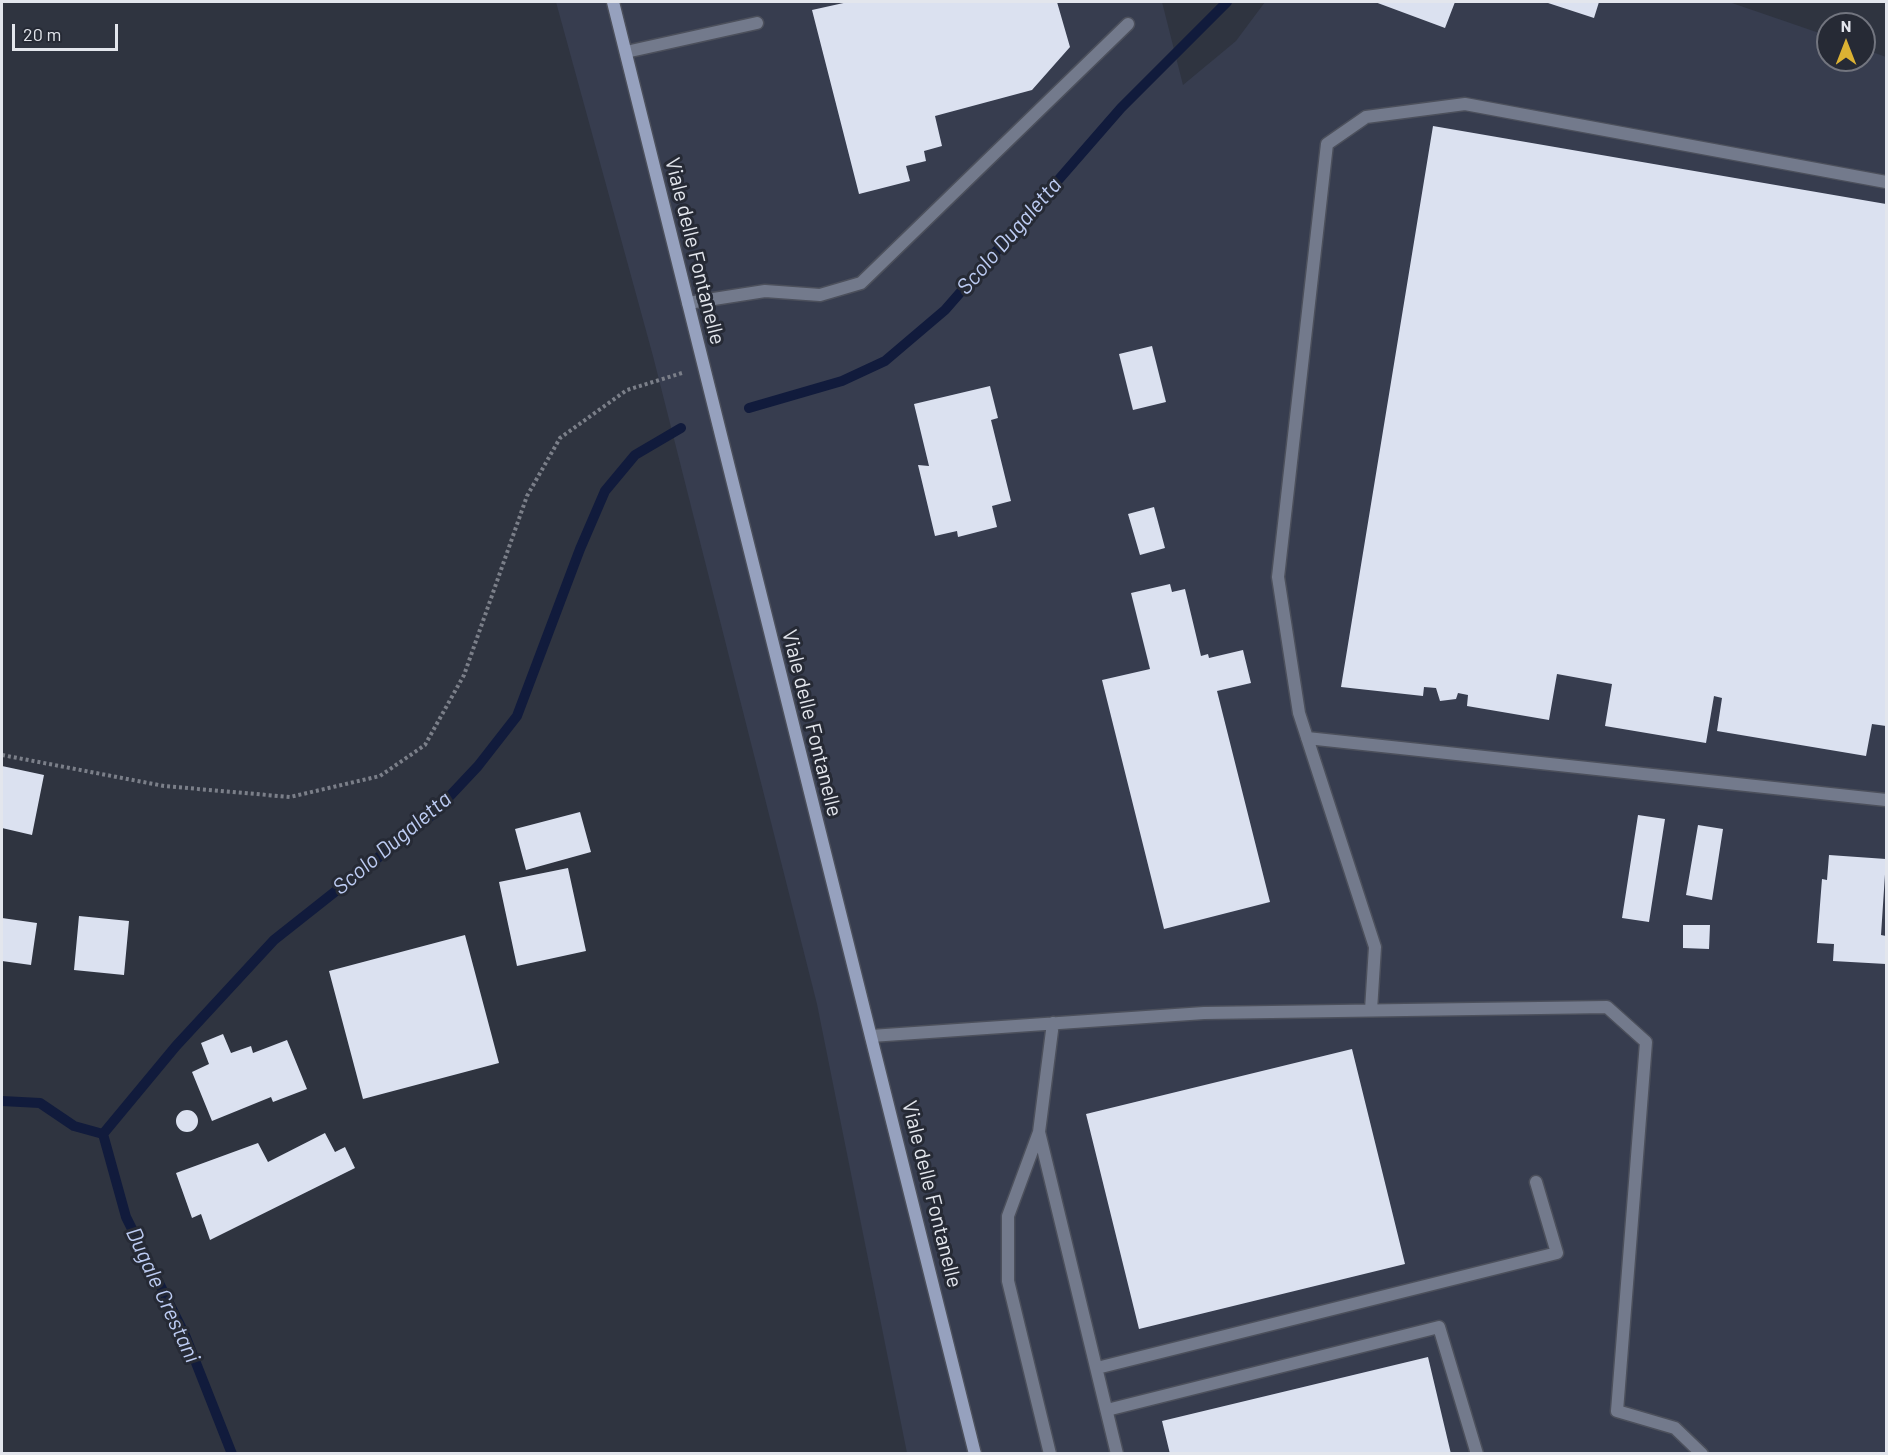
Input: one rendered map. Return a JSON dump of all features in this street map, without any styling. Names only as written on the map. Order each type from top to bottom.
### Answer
[{"type":"main road","name":"Viale delle Fontanelle","points":[[613,2],[975,1454]]},
{"type":"lane","points":[[626,52],[757,23]]},
{"type":"lane","points":[[688,303],[726,295],[765,291],[820,295],[861,284],[1128,24]]},
{"type":"lane","points":[[1371,1010],[1375,947],[1299,713],[1278,577],[1327,144],[1366,117],[1465,104],[1887,182]]},
{"type":"lane","points":[[1307,738],[1887,800]]},
{"type":"lane","points":[[872,1036],[1204,1013],[1607,1007],[1646,1042],[1617,1411],[1675,1428],[1702,1454]]},
{"type":"lane","points":[[1050,1454],[1008,1281],[1008,1216],[1039,1132],[1053,1023]]},
{"type":"lane","points":[[1039,1132],[1118,1454]]},
{"type":"lane","points":[[1097,1368],[1557,1253],[1536,1182]]},
{"type":"lane","points":[[1107,1410],[1439,1326],[1477,1454]]},
{"type":"path","points":[[2,755],[164,786],[290,797],[380,776],[425,745],[464,675],[527,495],[560,438],[627,390],[703,366]]},
{"type":"shaded area","points":[[556,2],[1162,2],[1183,85],[1236,41],[1265,2],[1729,2],[1816,32],[1816,72],[1876,72],[1876,53],[1886,57],[1886,1453],[907,1453],[817,1004],[653,356]]},
{"type":"building","points":[[848,2],[1057,2],[1070,47],[1032,90],[935,116],[942,146],[924,151],[926,161],[906,166],[910,181],[859,194],[812,10]]},
{"type":"building","points":[[1375,2],[1455,2],[1445,28]]},
{"type":"building","points":[[1545,2],[1599,2],[1594,18]]},
{"type":"building","points":[[1433,126],[1886,204],[1886,726],[1872,724],[1866,756],[1717,731],[1722,698],[1714,696],[1706,743],[1605,726],[1612,684],[1557,674],[1549,720],[1467,706],[1468,695],[1458,693],[1456,699],[1440,701],[1436,688],[1424,687],[1423,696],[1341,687]]},
{"type":"building","points":[[1152,346],[1166,402],[1133,410],[1119,354]]},
{"type":"building","points":[[990,386],[998,418],[991,420],[1011,501],[992,506],[997,527],[958,537],[957,531],[935,536],[918,465],[929,466],[914,404]]},
{"type":"building","points":[[1154,507],[1165,548],[1140,555],[1128,514]]},
{"type":"building","points":[[1170,584],[1172,592],[1185,589],[1201,656],[1208,654],[1209,658],[1243,650],[1251,683],[1217,691],[1270,902],[1164,929],[1102,680],[1150,669],[1131,593]]},
{"type":"building","points":[[2,766],[44,775],[32,835],[2,828]]},
{"type":"building","points":[[580,812],[591,852],[526,870],[515,829]]},
{"type":"building","points":[[1638,815],[1665,819],[1649,922],[1622,918]]},
{"type":"building","points":[[1698,825],[1723,829],[1712,900],[1686,895]]},
{"type":"building","points":[[1829,855],[1886,859],[1881,935],[1886,936],[1886,964],[1833,961],[1834,944],[1817,943],[1822,879],[1827,880]]},
{"type":"building","points":[[568,868],[586,951],[517,966],[499,882]]},
{"type":"building","points":[[79,916],[129,921],[124,975],[74,970]]},
{"type":"building","points":[[2,918],[37,923],[31,965],[2,961]]},
{"type":"building","points":[[1683,925],[1710,925],[1709,949],[1683,948]]},
{"type":"building","points":[[465,935],[499,1063],[363,1099],[329,971]]},
{"type":"building","points":[[223,1034],[231,1053],[251,1046],[253,1053],[287,1040],[307,1089],[273,1102],[271,1097],[212,1121],[192,1072],[209,1064],[201,1043]]},
{"type":"building","points":[[1352,1049],[1405,1264],[1139,1329],[1086,1114]]},
{"type":"building","points":[[183,1110],[191,1110],[198,1117],[198,1125],[191,1132],[183,1132],[176,1125],[176,1117]]},
{"type":"building","points":[[325,1133],[335,1152],[345,1147],[355,1168],[210,1240],[201,1214],[192,1218],[176,1173],[258,1143],[268,1162]]},
{"type":"building","points":[[1428,1357],[1451,1454],[1170,1454],[1162,1421]]},
{"type":"waterway","name":"Scolo Dugaletta","points":[[749,408],[842,381],[885,361],[945,310],[1121,108],[1227,2]]},
{"type":"waterway","name":"Scolo Dugaletta","points":[[2,1101],[40,1103],[74,1126],[103,1134],[176,1046],[274,940],[432,815],[478,766],[517,716],[580,549],[605,491],[635,455],[681,428]]},
{"type":"waterway","name":"Dugale Crestani","points":[[103,1134],[126,1217],[185,1335],[232,1454]]}]
